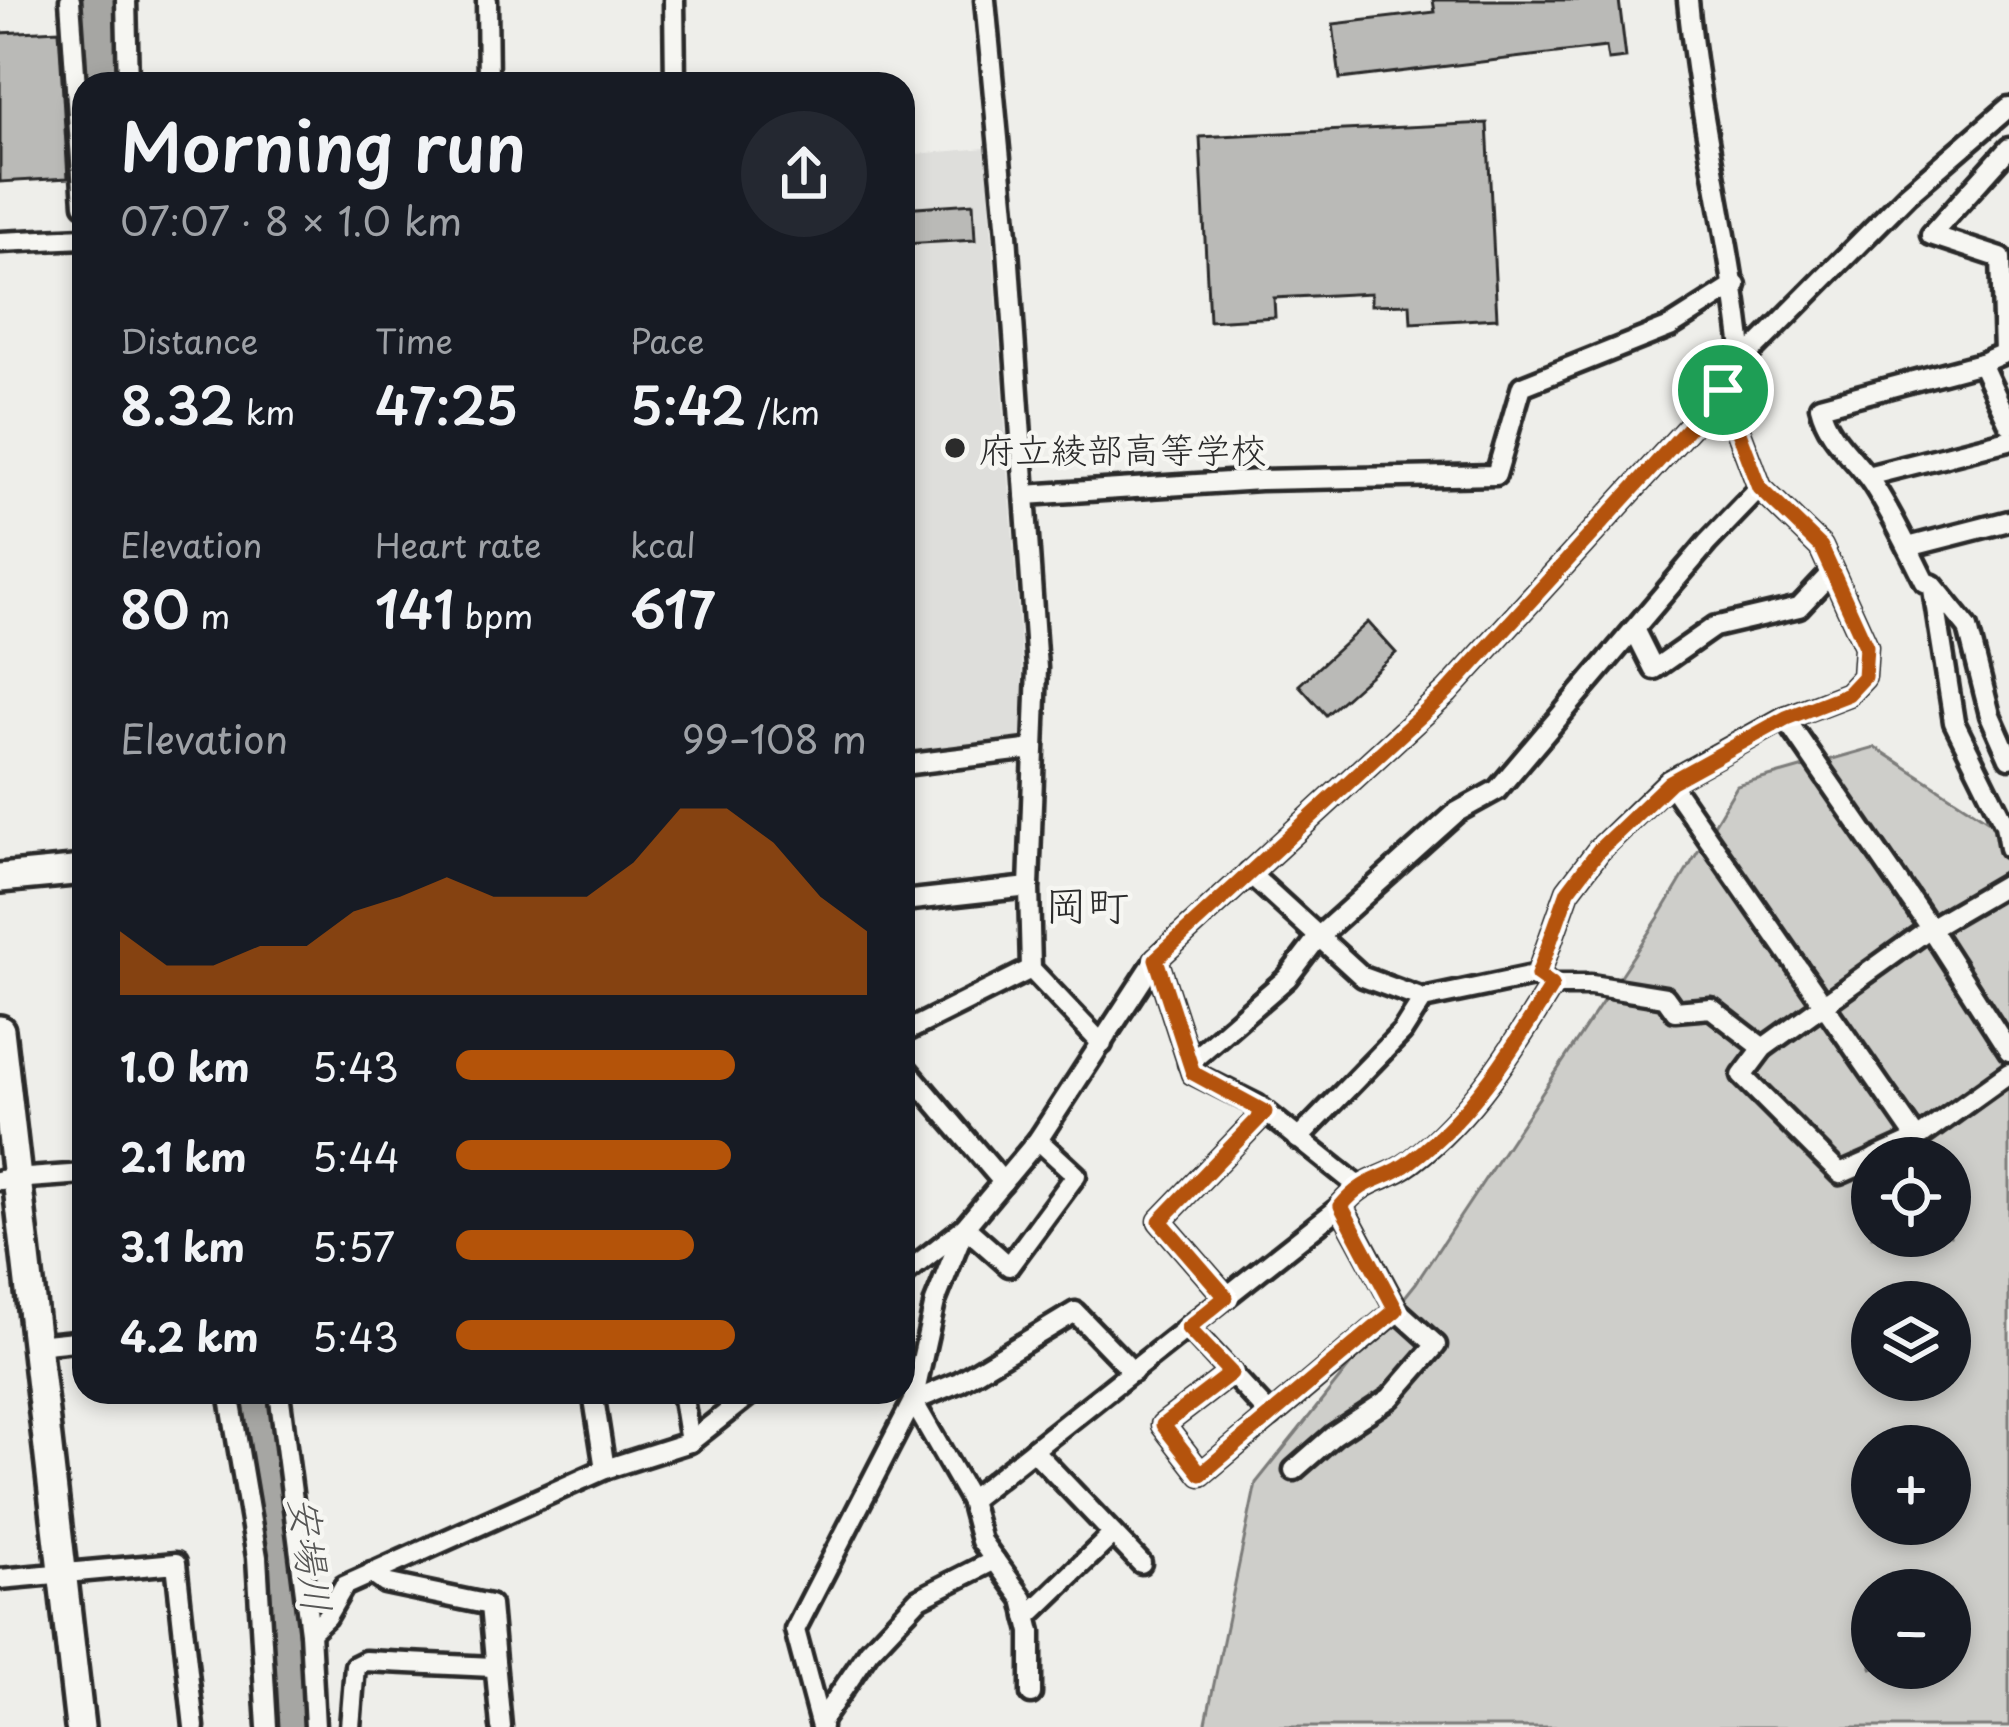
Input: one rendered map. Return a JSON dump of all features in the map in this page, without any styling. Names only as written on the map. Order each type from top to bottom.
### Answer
[{"type":"main road","points":[[0,878],[72,871]]},
{"type":"main road","points":[[0,1030],[8,1179],[36,1345],[80,1727]]},
{"type":"street","points":[[70,0],[75,72]]},
{"type":"street","points":[[126,0],[128,72]]},
{"type":"street","points":[[487,0],[488,72]]},
{"type":"street","points":[[674,0],[675,72]]},
{"type":"street","points":[[986,0],[1037,668],[1029,887],[1031,969],[1102,1044]]},
{"type":"street","points":[[1688,0],[1702,122],[1736,286],[1743,360]]},
{"type":"street","points":[[915,1267],[965,1227],[1038,1140],[1156,959],[1447,692],[1723,390],[1743,360],[1907,195],[2009,107]]},
{"type":"street","points":[[2009,148],[1931,235],[2005,257],[2006,351],[1981,363],[1820,406],[1826,430],[1867,476],[1901,527],[1925,582],[1933,584],[1968,628],[1990,715],[2009,758]]},
{"type":"street","points":[[0,242],[72,239]]},
{"type":"street","points":[[1025,495],[1260,480],[1496,475],[1522,386],[1670,327],[1736,286]]},
{"type":"street","points":[[1981,363],[2009,424]]},
{"type":"street","points":[[970,1500],[1341,1206],[1358,1186],[1409,1164],[1459,1116],[1505,1063],[1545,980],[1568,891],[1599,850],[1670,782],[1786,718],[1848,694],[1864,677],[1866,646],[1821,547],[1760,488],[1723,390]]},
{"type":"street","points":[[1867,476],[2009,440]]},
{"type":"street","points":[[1189,1063],[1288,978],[1318,936],[1457,812],[1497,790],[1760,488]]},
{"type":"street","points":[[1907,547],[2009,521]]},
{"type":"street","points":[[1634,629],[1654,670],[1714,627],[1799,607],[1832,572]]},
{"type":"street","points":[[1933,584],[1954,722],[2005,825],[2009,848]]},
{"type":"street","points":[[1786,718],[2009,1051]]},
{"type":"street","points":[[915,764],[1033,749]]},
{"type":"street","points":[[1670,782],[1916,1137]]},
{"type":"street","points":[[1250,873],[1364,977],[1423,999],[1545,980],[1592,985],[1665,998],[1675,1011],[1711,1007],[1763,1048]]},
{"type":"street","points":[[1851,1169],[1840,1174],[1742,1076],[1763,1048],[1930,928],[2009,882]]},
{"type":"street","points":[[915,900],[1029,887]]},
{"type":"street","points":[[1156,959],[1193,1073],[1265,1112],[1358,1186]]},
{"type":"street","points":[[915,1027],[1031,969]]},
{"type":"street","points":[[1298,1139],[1402,1032],[1423,999]]},
{"type":"street","points":[[1920,1137],[2009,1073]]},
{"type":"street","points":[[915,1078],[1003,1182]]},
{"type":"street","points":[[1226,1297],[1160,1221],[1265,1112]]},
{"type":"street","points":[[965,1227],[1009,1266],[1076,1175],[1038,1140]]},
{"type":"street","points":[[8,1179],[72,1175]]},
{"type":"street","points":[[1294,1470],[1334,1435],[1390,1398],[1436,1345],[1396,1310],[1341,1206]]},
{"type":"street","points":[[915,1392],[935,1302],[965,1227]]},
{"type":"street","points":[[1231,1373],[1163,1425],[1201,1474],[1396,1310]]},
{"type":"street","points":[[915,1400],[959,1382],[1075,1312],[1133,1372]]},
{"type":"street","points":[[1188,1328],[1271,1415]]},
{"type":"street","points":[[36,1345],[72,1341]]},
{"type":"street","points":[[231,1404],[257,1557],[267,1727]]},
{"type":"street","points":[[282,1404],[310,1632],[315,1727]]},
{"type":"street","points":[[595,1404],[605,1468]]},
{"type":"street","points":[[684,1404],[689,1442]]},
{"type":"street","points":[[310,1632],[326,1617],[344,1586],[605,1468],[689,1442],[738,1404]]},
{"type":"street","points":[[821,1724],[795,1630],[911,1404]]},
{"type":"street","points":[[915,1404],[970,1500],[981,1541],[1023,1598],[1031,1694]]},
{"type":"street","points":[[1033,1450],[1141,1563]]},
{"type":"street","points":[[1027,1617],[1113,1534]]},
{"type":"street","points":[[821,1724],[868,1651],[918,1599],[994,1560]]},
{"type":"street","points":[[0,1580],[176,1563],[194,1727]]},
{"type":"street","points":[[371,1573],[385,1582],[490,1605],[501,1727]]},
{"type":"street","points":[[350,1727],[355,1666],[365,1660],[493,1667]]},
{"type":"shaded area","name":"府立綾部高等学校","points":[[986,148],[1027,741],[915,751],[915,154]]},
{"type":"shaded area","points":[[1875,747],[2009,834],[2009,1727],[1205,1727],[1256,1483],[1416,1283],[1659,917],[1737,786]]},
{"type":"building","points":[[1433,0],[1619,0],[1626,58],[1608,60],[1606,47],[1340,79],[1333,24],[1435,12]]},
{"type":"building","points":[[59,30],[68,178],[0,182],[0,33]]},
{"type":"building","points":[[1487,123],[1497,318],[1411,323],[1410,304],[1371,305],[1371,293],[1274,298],[1275,317],[1209,321],[1200,137]]},
{"type":"building","points":[[973,203],[975,240],[915,243],[915,207]]},
{"type":"building","points":[[1368,622],[1396,653],[1326,715],[1299,685]]},
{"type":"waterway","name":"安場川","points":[[98,0],[102,72]]},
{"type":"waterway","name":"安場川","points":[[252,1404],[292,1727]]},
{"type":"place","name":"府立綾部高等学校","points":[[955,448]]},
{"type":"district","name":"岡町","points":[[1087,903]]},
{"type":"route","points":[[1723,390],[1760,488],[1821,547],[1866,646],[1864,677],[1848,694],[1786,718],[1670,782],[1599,850],[1568,891],[1538,975],[1552,985],[1505,1063],[1409,1164],[1358,1186],[1341,1206],[1396,1310],[1201,1474],[1163,1425],[1231,1373],[1188,1328],[1226,1297],[1160,1221],[1265,1112],[1193,1073],[1156,959],[1447,692],[1723,390]]}]
